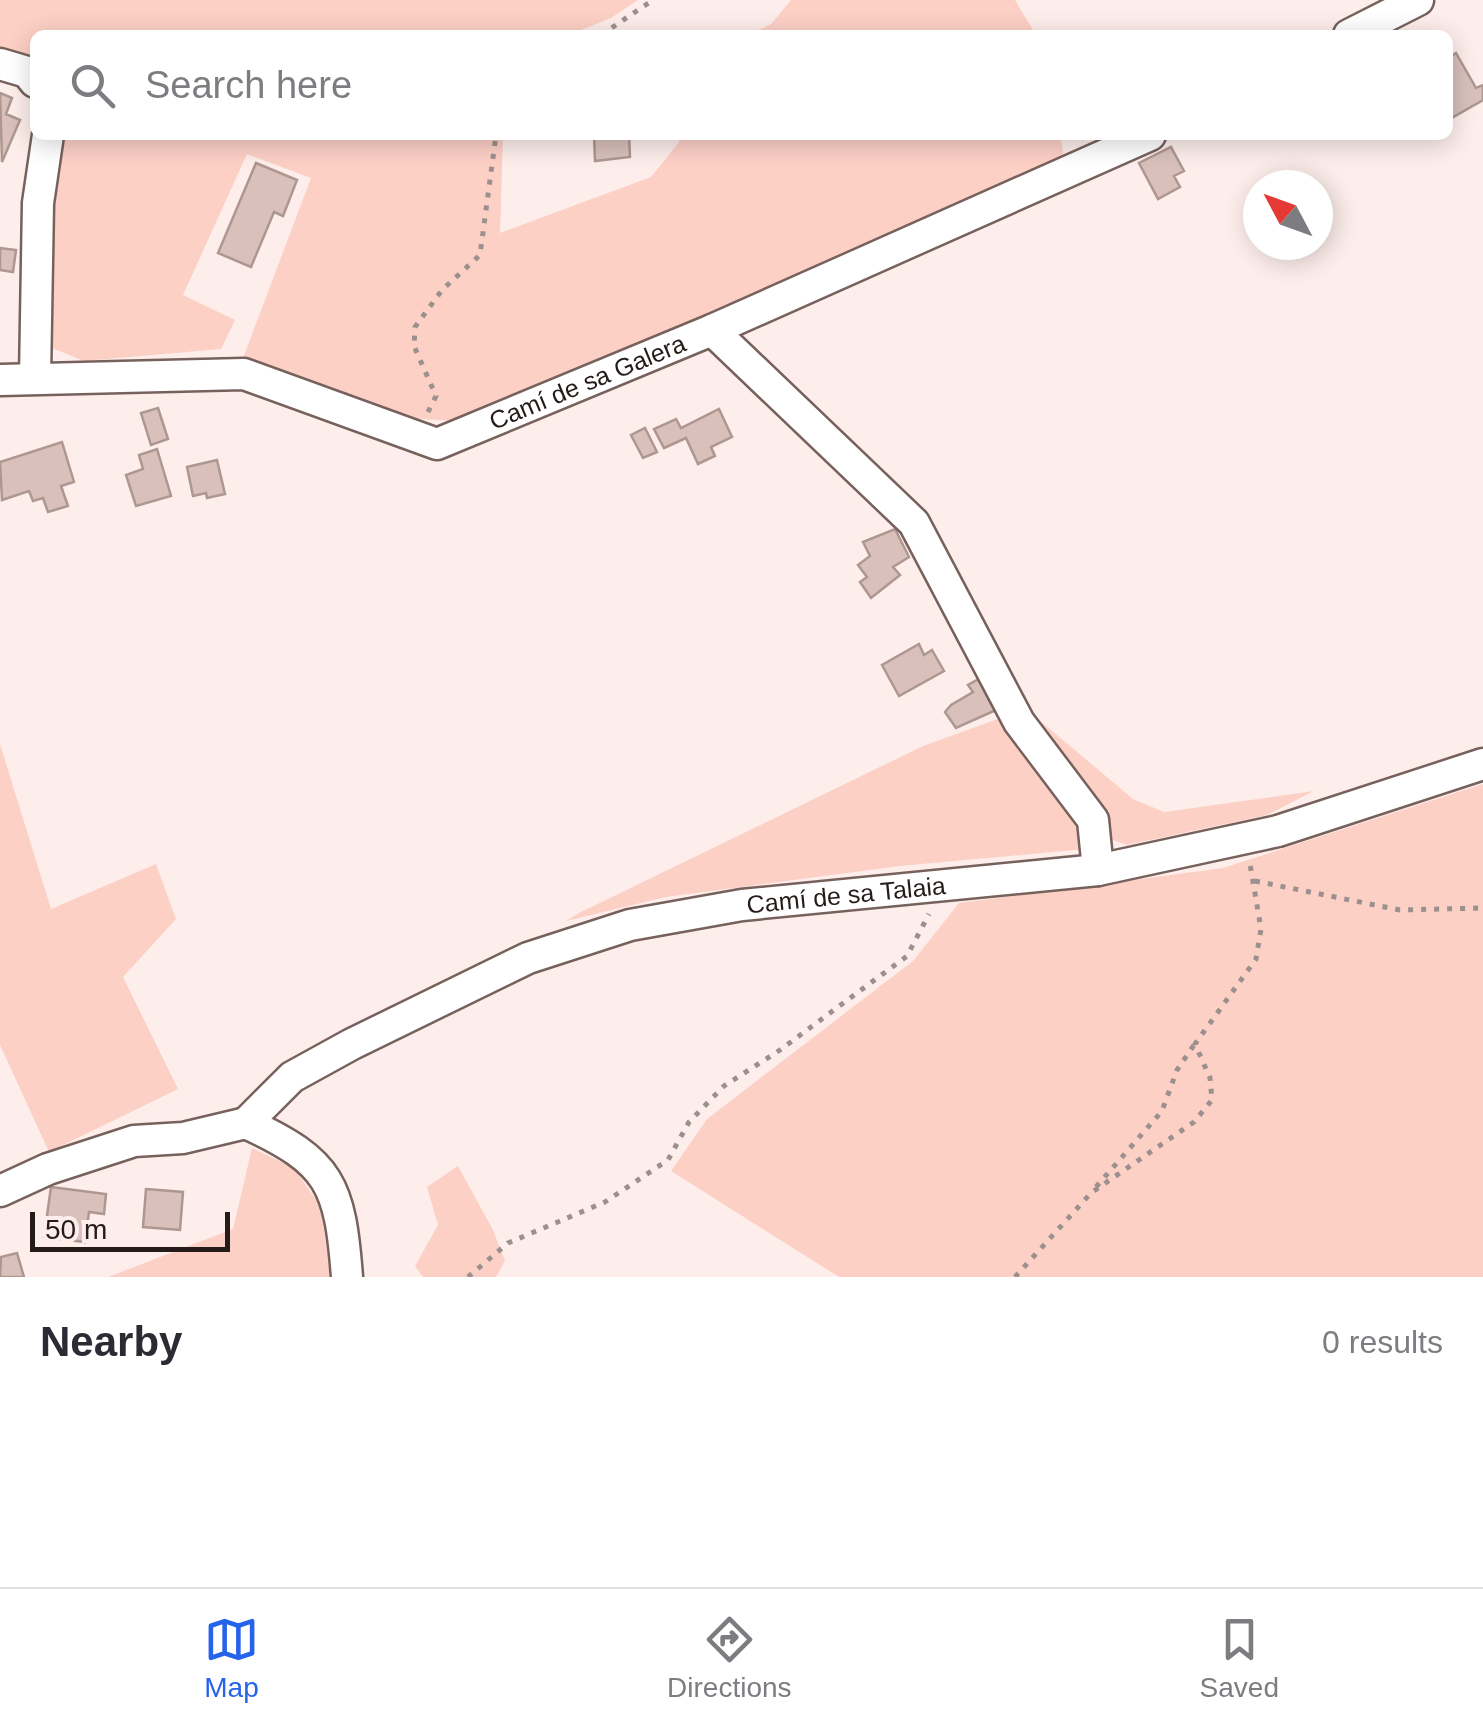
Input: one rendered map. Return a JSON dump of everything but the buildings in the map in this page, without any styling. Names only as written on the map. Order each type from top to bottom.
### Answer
[{"type":"street","points":[[1359,30],[1418,0]]},
{"type":"street","points":[[0,64],[30,76]]},
{"type":"street","points":[[35,378],[38,203],[47,140]]},
{"type":"street","name":"Camí de sa Galera","points":[[0,380],[244,374],[437,444],[712,330],[1139,140]]},
{"type":"street","points":[[712,330],[914,523],[1019,722],[1093,820],[1098,870]]},
{"type":"street","name":"Camí de sa Talaia","points":[[246,1123],[292,1077],[352,1044],[528,958],[630,925],[742,905],[1098,870],[1278,831],[1483,764]]},
{"type":"street","points":[[0,1191],[48,1169],[134,1141],[183,1138],[246,1123],[289,1143],[329,1178],[344,1236],[347,1277]]},
{"type":"path","points":[[608,30],[653,0]]},
{"type":"path","points":[[416,437],[436,396],[414,346],[415,326],[442,290],[480,255],[495,140]]},
{"type":"path","points":[[1015,1277],[1162,1111],[1176,1070],[1256,959],[1262,929],[1255,880],[1243,839]]},
{"type":"path","points":[[1255,880],[1400,910],[1483,908]]},
{"type":"path","points":[[468,1277],[508,1243],[604,1202],[668,1160],[690,1122],[724,1086],[780,1050],[907,956],[944,885]]},
{"type":"path","points":[[1091,1193],[1194,1122],[1212,1100],[1210,1078],[1195,1044]]},
{"type":"shaded area","points":[[0,0],[638,0],[611,18],[581,30],[30,30],[30,70],[0,58]]},
{"type":"shaded area","points":[[791,0],[1015,0],[1033,30],[759,30],[771,24]]},
{"type":"shaded area","points":[[54,140],[503,140],[500,233],[651,177],[678,140],[1061,140],[1064,157],[467,422],[409,418],[243,358],[311,178],[247,154],[183,295],[235,320],[221,349],[84,361],[47,346]]},
{"type":"shaded area","points":[[1026,709],[1133,799],[1164,812],[1314,791],[1267,815],[1127,845],[1110,839]]},
{"type":"shaded area","points":[[1006,716],[1083,824],[1086,849],[900,866],[666,897],[566,921],[923,746]]},
{"type":"shaded area","points":[[0,744],[51,909],[156,864],[176,919],[123,977],[178,1089],[49,1152],[0,1045]]},
{"type":"shaded area","points":[[1483,784],[1483,1277],[839,1277],[671,1171],[707,1119],[913,961],[959,903],[1223,868]]},
{"type":"shaded area","points":[[252,1148],[294,1168],[321,1207],[330,1277],[108,1277],[233,1229]]},
{"type":"shaded area","points":[[458,1166],[505,1261],[496,1277],[423,1277],[415,1266],[438,1225],[427,1187]]}]
